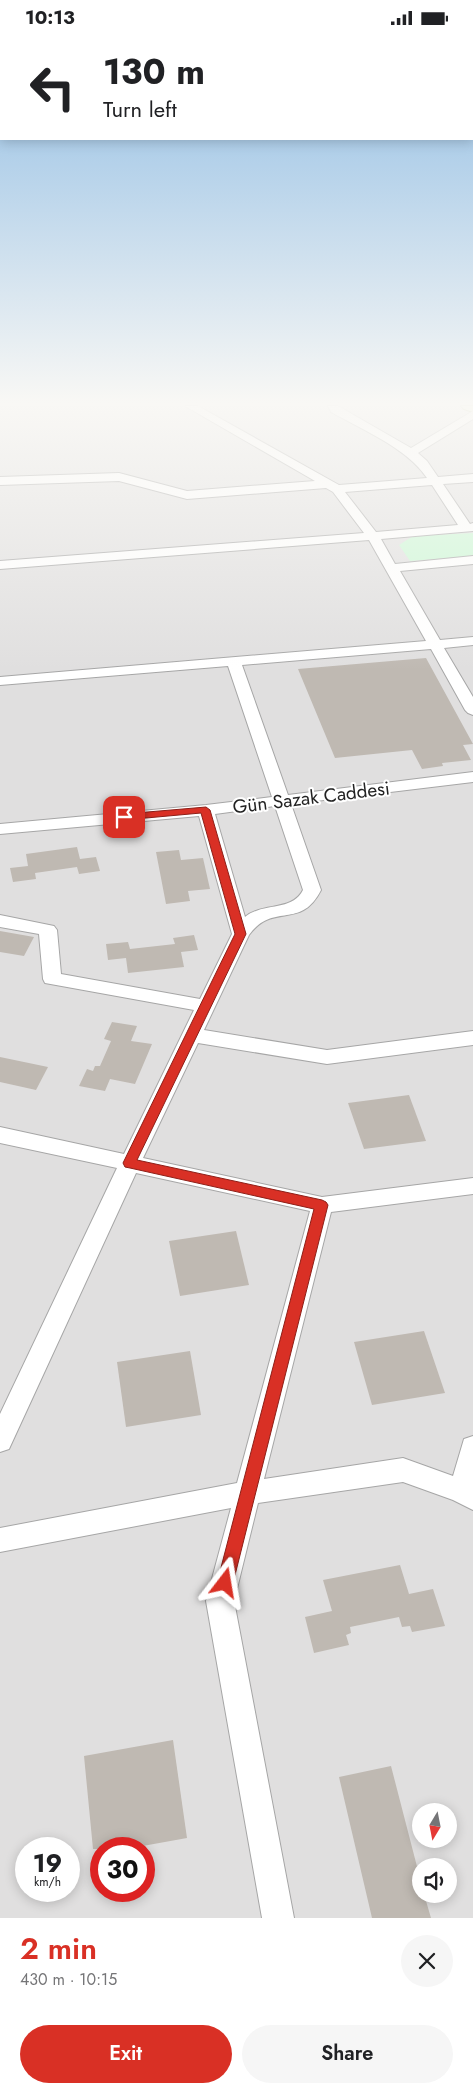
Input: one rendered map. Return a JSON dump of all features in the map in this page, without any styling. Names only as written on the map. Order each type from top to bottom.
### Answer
[{"type":"street","points":[[183,494],[207,494]]},
{"type":"street","points":[[338,494],[373,536],[473,710]]},
{"type":"street","points":[[446,494],[470,527]]},
{"type":"street","points":[[0,565],[470,527]]},
{"type":"street","points":[[391,568],[473,561]]},
{"type":"street","points":[[0,681],[473,641]]},
{"type":"street","points":[[0,1441],[130,1163],[241,934],[256,917],[296,908],[308,901],[312,890],[234,662]]},
{"type":"street","name":"Gün Sazak Caddesi","points":[[0,829],[206,810],[473,777]]},
{"type":"street","points":[[206,810],[241,934]]},
{"type":"street","points":[[0,921],[48,930],[52,979],[206,1005]]},
{"type":"street","points":[[192,1035],[327,1057],[473,1038]]},
{"type":"street","points":[[0,1135],[322,1205],[473,1186]]},
{"type":"street","points":[[278,1918],[220,1601],[322,1205]]},
{"type":"street","points":[[0,1540],[248,1493],[403,1470],[468,1495],[473,1447]]},
{"type":"shaded area","points":[[0,494],[473,494],[473,1918],[0,1918]]},
{"type":"green space","points":[[473,533],[473,556],[410,561],[399,545],[413,536]]},
{"type":"building","points":[[426,658],[473,744],[463,745],[471,760],[442,763],[443,766],[422,769],[412,750],[335,758],[298,669]]},
{"type":"building","points":[[77,847],[80,859],[96,857],[100,871],[79,874],[77,867],[35,873],[36,879],[13,882],[10,868],[28,866],[26,854]]},
{"type":"building","points":[[179,850],[181,860],[203,858],[210,889],[188,891],[190,901],[166,904],[156,852]]},
{"type":"building","points":[[0,931],[34,937],[24,956],[0,952]]},
{"type":"building","points":[[194,935],[198,950],[181,952],[184,967],[128,973],[126,958],[108,960],[106,944],[128,942],[130,949],[175,944],[173,938]]},
{"type":"building","points":[[112,1022],[137,1026],[131,1041],[152,1044],[135,1084],[110,1079],[105,1091],[79,1086],[87,1069],[93,1071],[95,1066],[100,1066],[111,1041],[104,1039]]},
{"type":"building","points":[[0,1057],[48,1067],[36,1090],[0,1082]]},
{"type":"building","points":[[409,1095],[426,1141],[364,1149],[348,1103]]},
{"type":"building","points":[[236,1231],[249,1285],[180,1296],[169,1241]]},
{"type":"building","points":[[424,1331],[445,1393],[372,1405],[354,1342]]},
{"type":"building","points":[[190,1351],[201,1415],[126,1427],[117,1362]]},
{"type":"building","points":[[400,1565],[409,1594],[433,1589],[445,1626],[412,1632],[410,1626],[402,1627],[399,1617],[350,1627],[351,1633],[346,1635],[349,1645],[314,1653],[305,1617],[332,1611],[323,1580]]},
{"type":"building","points":[[173,1740],[187,1838],[155,1844],[155,1837],[92,1837],[84,1756]]},
{"type":"building","points":[[391,1766],[415,1858],[412,1858],[412,1903],[427,1903],[431,1918],[372,1918],[339,1777]]},
{"type":"route","points":[[124,817],[206,810],[241,934],[130,1163],[322,1205],[225,1583]]}]
